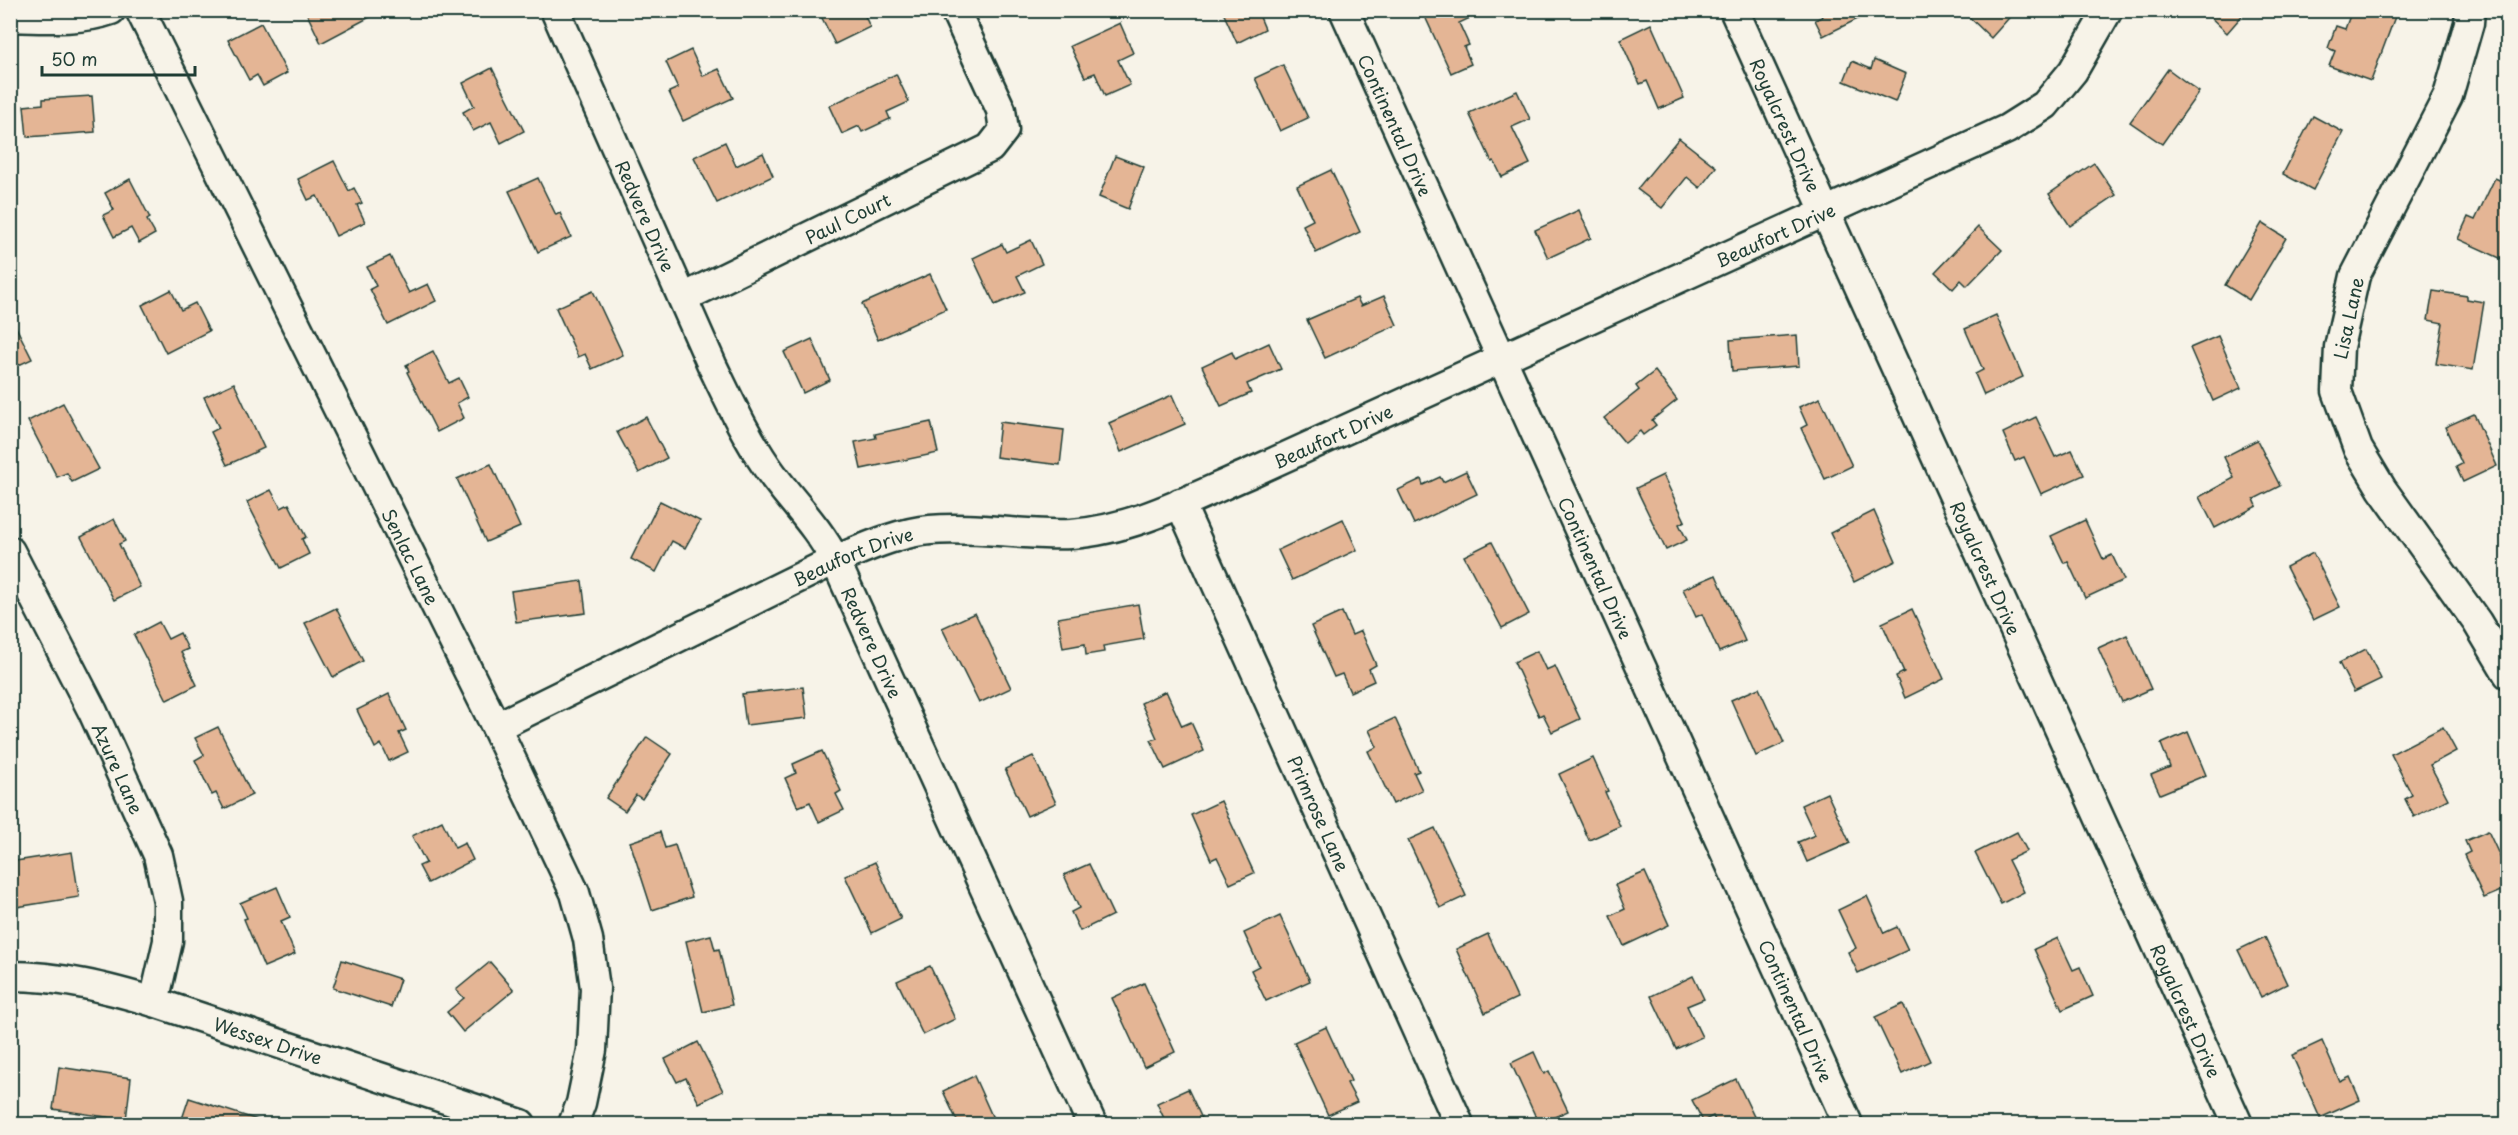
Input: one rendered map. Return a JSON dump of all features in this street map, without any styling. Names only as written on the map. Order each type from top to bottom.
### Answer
[{"type":"street","points":[[10,17],[53,18],[98,15],[111,10]]},
{"type":"street","name":"Senlac Lane","points":[[140,10],[496,727],[571,883],[588,939],[595,988],[592,1050],[581,1103],[573,1125]]},
{"type":"street","name":"Redvere Drive","points":[[555,10],[740,422],[767,467],[824,538],[835,560],[1092,1125]]},
{"type":"street","name":"Paul Court","points":[[683,298],[990,148],[1004,130],[1001,110],[955,10]]},
{"type":"street","name":"Continental Drive","points":[[1344,10],[1848,1125]]},
{"type":"street","name":"Royalcrest Drive","points":[[1734,10],[2238,1125]]},
{"type":"street","name":"Beaufort Drive","points":[[496,727],[835,560],[886,539],[928,530],[1073,534],[1117,526],[1180,503],[1825,211],[1966,150],[2007,129],[2045,105],[2073,71],[2108,10]]},
{"type":"street","name":"Lisa Lane","points":[[2470,10],[2469,23],[2448,96],[2355,276],[2339,347],[2337,391],[2358,448],[2382,489],[2477,622],[2508,674]]},
{"type":"street","name":"Primrose Lane","points":[[1180,503],[1459,1125]]},
{"type":"street","name":"Azure Lane","points":[[10,550],[93,712],[158,855],[168,901],[168,941],[154,1002]]},
{"type":"street","name":"Wessex Drive","points":[[10,976],[30,976],[96,985],[154,1002],[521,1125]]},
{"type":"building","points":[[305,10],[383,10],[321,43]]},
{"type":"building","points":[[818,10],[862,10],[870,27],[835,44]]},
{"type":"building","points":[[1222,10],[1257,10],[1265,29],[1237,43]]},
{"type":"building","points":[[1422,10],[1487,10],[1459,23],[1469,45],[1464,47],[1471,64],[1451,73]]},
{"type":"building","points":[[1819,10],[1876,10],[1823,36],[1815,20],[1822,17]]},
{"type":"building","points":[[1962,10],[2016,10],[1991,38]]},
{"type":"building","points":[[2203,10],[2247,10],[2227,33]]},
{"type":"building","points":[[2352,10],[2386,10],[2396,14],[2371,81],[2329,66],[2335,51],[2328,48],[2336,26],[2345,29]]},
{"type":"building","points":[[261,23],[287,73],[263,86],[257,75],[249,80],[228,40]]},
{"type":"building","points":[[1120,23],[1133,53],[1118,60],[1130,85],[1105,96],[1095,73],[1085,77],[1070,46]]},
{"type":"building","points":[[1651,24],[1684,98],[1659,109],[1647,81],[1640,84],[1620,39]]},
{"type":"building","points":[[691,50],[703,76],[719,69],[733,98],[683,121],[669,92],[678,88],[666,62]]},
{"type":"building","points":[[1874,60],[1906,74],[1895,102],[1844,81],[1852,61],[1871,69]]},
{"type":"building","points":[[1283,65],[1308,118],[1280,131],[1255,78]]},
{"type":"building","points":[[492,68],[524,131],[501,143],[491,122],[473,131],[463,112],[474,106],[463,83]]},
{"type":"building","points":[[2168,69],[2199,92],[2162,144],[2130,122]]},
{"type":"building","points":[[896,74],[909,102],[887,112],[890,119],[862,132],[859,126],[842,134],[829,106]]},
{"type":"building","points":[[1517,91],[1530,119],[1512,127],[1530,164],[1502,177],[1494,161],[1492,162],[1469,113]]},
{"type":"building","points":[[92,96],[95,132],[27,137],[24,106],[43,104],[43,99]]},
{"type":"building","points":[[2313,116],[2343,132],[2313,190],[2283,174]]},
{"type":"building","points":[[1679,138],[1716,167],[1700,188],[1687,177],[1662,208],[1637,189]]},
{"type":"building","points":[[725,142],[736,166],[763,153],[773,176],[717,203],[694,157]]},
{"type":"building","points":[[1115,156],[1144,167],[1128,209],[1099,197]]},
{"type":"building","points":[[334,161],[349,191],[354,188],[362,203],[357,205],[365,222],[336,236],[317,196],[308,200],[298,179]]},
{"type":"building","points":[[2094,163],[2116,195],[2070,226],[2049,194]]},
{"type":"building","points":[[1331,170],[1360,232],[1316,253],[1303,225],[1313,220],[1297,186]]},
{"type":"building","points":[[538,178],[556,215],[560,213],[571,237],[538,252],[509,191]]},
{"type":"building","points":[[2495,178],[2508,184],[2508,246],[2502,259],[2458,239],[2468,217],[2475,220]]},
{"type":"building","points":[[130,179],[150,218],[147,220],[155,234],[139,243],[131,228],[114,237],[103,215],[114,210],[105,193]]},
{"type":"building","points":[[1579,210],[1591,238],[1548,258],[1535,230]]},
{"type":"building","points":[[2262,223],[2286,238],[2249,300],[2225,285]]},
{"type":"building","points":[[1978,227],[2002,250],[1967,286],[1961,280],[1953,289],[1935,272]]},
{"type":"building","points":[[1031,240],[1042,264],[1017,276],[1025,292],[995,305],[973,258],[1002,244],[1006,252]]},
{"type":"building","points":[[390,256],[409,293],[428,284],[436,301],[388,325],[370,289],[376,286],[367,267]]},
{"type":"building","points":[[930,274],[946,309],[878,340],[862,304]]},
{"type":"building","points":[[171,290],[181,310],[195,303],[209,331],[166,353],[142,305]]},
{"type":"building","points":[[593,291],[623,355],[592,369],[585,354],[578,357],[556,308]]},
{"type":"building","points":[[2433,291],[2467,296],[2467,299],[2484,302],[2473,370],[2436,364],[2443,323],[2428,320]]},
{"type":"building","points":[[1384,296],[1397,325],[1325,358],[1307,320],[1357,298],[1361,306]]},
{"type":"building","points":[[10,315],[32,359],[10,369]]},
{"type":"building","points":[[1996,315],[2023,377],[1984,395],[1975,374],[1983,370],[1965,329]]},
{"type":"building","points":[[1797,335],[1799,366],[1732,371],[1730,340]]},
{"type":"building","points":[[2218,336],[2241,388],[2213,401],[2190,348]]},
{"type":"building","points":[[812,339],[830,380],[803,393],[784,352]]},
{"type":"building","points":[[1269,343],[1281,369],[1247,384],[1251,393],[1221,406],[1202,366],[1232,352],[1235,359]]},
{"type":"building","points":[[433,351],[449,383],[459,378],[468,397],[457,403],[464,418],[437,432],[407,372],[409,371],[406,365]]},
{"type":"building","points":[[1655,371],[1677,400],[1652,420],[1656,425],[1643,435],[1640,431],[1625,443],[1604,418],[1639,390],[1636,386]]},
{"type":"building","points":[[234,383],[264,448],[227,465],[211,432],[219,428],[204,397]]},
{"type":"building","points":[[1172,395],[1185,424],[1121,452],[1109,423]]},
{"type":"building","points":[[1820,398],[1852,466],[1825,479],[1801,428],[1807,425],[1799,407]]},
{"type":"building","points":[[63,403],[99,469],[72,482],[67,473],[57,477],[28,421]]},
{"type":"building","points":[[2474,414],[2497,466],[2463,482],[2456,467],[2462,464],[2445,427]]},
{"type":"building","points":[[646,417],[667,458],[639,473],[617,432]]},
{"type":"building","points":[[2036,417],[2055,457],[2072,450],[2084,475],[2041,494],[2024,457],[2015,461],[2003,433]]},
{"type":"building","points":[[931,422],[938,453],[861,469],[855,442],[876,438],[875,434]]},
{"type":"building","points":[[1000,422],[1064,430],[1060,465],[996,457]]},
{"type":"building","points":[[2257,440],[2280,486],[2254,499],[2257,506],[2215,528],[2199,497],[2234,478],[2224,457]]},
{"type":"building","points":[[491,464],[520,527],[486,542],[457,479]]},
{"type":"building","points":[[1466,471],[1477,494],[1414,524],[1398,490],[1421,479],[1423,485],[1440,477],[1443,482]]},
{"type":"building","points":[[1663,475],[1685,521],[1679,524],[1687,540],[1666,550],[1636,488]]},
{"type":"building","points":[[271,490],[281,508],[289,504],[306,537],[302,539],[309,554],[281,568],[247,502]]},
{"type":"building","points":[[660,501],[700,521],[685,548],[672,541],[656,572],[631,559]]},
{"type":"building","points":[[1874,511],[1896,561],[1854,582],[1830,533]]},
{"type":"building","points":[[114,519],[125,541],[119,544],[140,587],[114,600],[81,537]]},
{"type":"building","points":[[1343,519],[1357,550],[1292,580],[1278,550]]},
{"type":"building","points":[[2085,520],[2103,559],[2112,555],[2124,580],[2085,598],[2068,562],[2064,563],[2051,536]]},
{"type":"building","points":[[1492,542],[1529,614],[1502,628],[1464,556]]},
{"type":"building","points":[[2313,553],[2340,607],[2313,620],[2286,567]]},
{"type":"building","points":[[1716,575],[1745,641],[1719,652],[1702,614],[1696,617],[1683,589]]},
{"type":"building","points":[[582,581],[586,613],[516,622],[511,591]]},
{"type":"building","points":[[1138,604],[1144,639],[1103,646],[1104,652],[1086,655],[1085,644],[1063,648],[1058,618]]},
{"type":"building","points":[[336,608],[363,661],[333,677],[305,623]]},
{"type":"building","points":[[1912,609],[1944,679],[1905,698],[1896,676],[1904,672],[1882,623]]},
{"type":"building","points":[[1342,612],[1352,635],[1361,631],[1376,665],[1369,669],[1374,681],[1350,692],[1342,674],[1334,677],[1311,626]]},
{"type":"building","points":[[975,613],[1011,688],[979,703],[942,628]]},
{"type":"building","points":[[159,622],[168,639],[180,633],[188,649],[181,652],[197,685],[167,700],[134,635]]},
{"type":"building","points":[[2127,635],[2151,689],[2122,702],[2098,648]]},
{"type":"building","points":[[2366,649],[2381,679],[2354,692],[2339,663]]},
{"type":"building","points":[[1537,651],[1546,670],[1555,666],[1580,719],[1552,732],[1543,714],[1539,716],[1514,662]]},
{"type":"building","points":[[803,687],[807,718],[746,725],[742,694]]},
{"type":"building","points":[[1759,688],[1784,743],[1756,756],[1731,700]]},
{"type":"building","points":[[1166,691],[1182,726],[1191,722],[1204,751],[1165,769],[1151,740],[1157,738],[1141,703]]},
{"type":"building","points":[[389,694],[406,730],[399,733],[408,752],[389,761],[381,744],[375,748],[357,710]]},
{"type":"building","points":[[1395,718],[1419,771],[1414,773],[1422,790],[1393,804],[1368,751],[1377,747],[1369,730]]},
{"type":"building","points":[[218,727],[252,795],[224,809],[216,793],[212,795],[195,760],[204,755],[195,738]]},
{"type":"building","points":[[2443,727],[2456,751],[2430,765],[2448,799],[2414,817],[2405,799],[2412,795],[2391,754]]},
{"type":"building","points":[[2188,732],[2206,775],[2160,794],[2151,775],[2170,767],[2161,744]]},
{"type":"building","points":[[647,737],[672,754],[642,799],[636,795],[625,811],[606,798]]},
{"type":"building","points":[[822,751],[841,791],[836,794],[844,810],[819,822],[810,802],[798,807],[785,778],[796,773],[793,764]]},
{"type":"building","points":[[1033,756],[1056,803],[1027,816],[1005,769]]},
{"type":"building","points":[[1593,758],[1620,826],[1589,840],[1559,774]]},
{"type":"building","points":[[1827,793],[1850,843],[1807,862],[1798,842],[1815,835],[1801,805]]},
{"type":"building","points":[[1221,801],[1254,873],[1230,884],[1217,857],[1211,860],[1191,815]]},
{"type":"building","points":[[442,821],[455,848],[465,843],[473,860],[428,883],[419,866],[426,863],[412,836]]},
{"type":"building","points":[[1435,828],[1466,896],[1440,908],[1408,840]]},
{"type":"building","points":[[2488,831],[2508,874],[2508,888],[2484,898],[2464,855],[2470,852],[2465,841]]},
{"type":"building","points":[[660,832],[665,848],[675,845],[692,897],[652,910],[630,842]]},
{"type":"building","points":[[2017,832],[2027,851],[2008,860],[2024,892],[2001,904],[1975,853]]},
{"type":"building","points":[[72,852],[79,897],[10,908],[10,862]]},
{"type":"building","points":[[875,862],[901,919],[872,933],[845,876]]},
{"type":"building","points":[[1089,864],[1113,915],[1080,931],[1071,912],[1079,908],[1064,875]]},
{"type":"building","points":[[1645,872],[1669,925],[1624,946],[1610,916],[1625,909],[1615,885]]},
{"type":"building","points":[[277,887],[290,917],[281,921],[295,954],[264,967],[244,919],[247,918],[240,903]]},
{"type":"building","points":[[1867,896],[1884,933],[1897,927],[1908,950],[1858,973],[1848,952],[1856,948],[1838,910]]},
{"type":"building","points":[[1280,916],[1310,981],[1266,1001],[1251,970],[1259,966],[1244,933]]},
{"type":"building","points":[[1488,934],[1517,998],[1485,1013],[1456,949]]},
{"type":"building","points":[[711,935],[715,950],[719,949],[732,1005],[703,1012],[686,941]]},
{"type":"building","points":[[2265,937],[2287,984],[2261,997],[2238,950]]},
{"type":"building","points":[[2058,938],[2073,970],[2080,967],[2093,996],[2062,1010],[2034,949]]},
{"type":"building","points":[[342,960],[400,979],[391,1007],[333,988]]},
{"type":"building","points":[[490,962],[514,990],[463,1032],[447,1012],[464,998],[456,990]]},
{"type":"building","points":[[930,966],[955,1019],[923,1035],[897,981]]},
{"type":"building","points":[[1693,976],[1704,999],[1687,1006],[1702,1037],[1676,1049],[1651,996]]},
{"type":"building","points":[[1144,983],[1175,1052],[1144,1067],[1112,998]]},
{"type":"building","points":[[1903,1004],[1930,1061],[1902,1074],[1875,1017]]},
{"type":"building","points":[[1326,1027],[1351,1081],[1347,1083],[1357,1102],[1328,1115],[1294,1042]]},
{"type":"building","points":[[2322,1041],[2340,1082],[2350,1077],[2360,1100],[2320,1118],[2292,1055]]},
{"type":"building","points":[[698,1042],[723,1091],[699,1103],[686,1078],[677,1082],[665,1059]]},
{"type":"building","points":[[1534,1052],[1544,1074],[1549,1071],[1568,1111],[1539,1124],[1511,1063]]},
{"type":"building","points":[[59,1067],[131,1078],[126,1120],[53,1109]]},
{"type":"building","points":[[974,1076],[996,1125],[959,1125],[943,1091]]},
{"type":"building","points":[[1736,1079],[1758,1125],[1717,1125],[1713,1116],[1703,1121],[1692,1100]]},
{"type":"building","points":[[1188,1089],[1205,1125],[1167,1125],[1157,1103]]},
{"type":"building","points":[[189,1098],[261,1121],[261,1125],[180,1125]]}]
